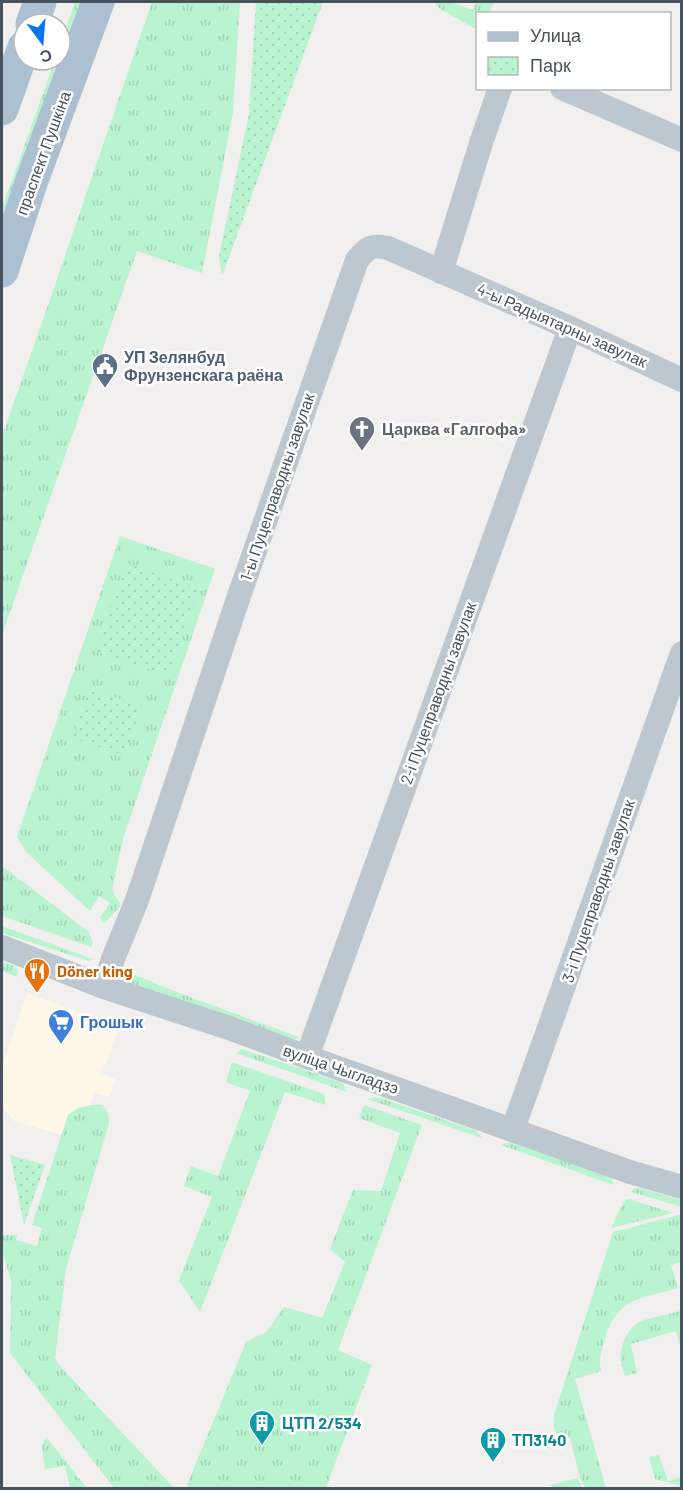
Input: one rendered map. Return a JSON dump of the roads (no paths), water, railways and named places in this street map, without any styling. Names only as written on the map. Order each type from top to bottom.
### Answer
[{"type":"main road","name":"праспект Пушкіна","points":[[2,271],[31,183],[99,2]]},
{"type":"main road","points":[[2,109],[15,72]]},
{"type":"street","points":[[441,272],[499,90]]},
{"type":"street","points":[[567,90],[681,140]]},
{"type":"street","name":"1-ы Пуцеправодны завулак","points":[[104,987],[357,260],[367,249],[374,246],[388,248],[441,272]]},
{"type":"street","name":"4-ы Радыятарны завулак","points":[[441,272],[570,328],[681,380]]},
{"type":"street","name":"2-і Пуцеправодны завулак","points":[[307,1058],[570,328]]},
{"type":"street","name":"3-і Пуцеправодны завулак","points":[[513,1129],[681,653]]},
{"type":"street","name":"вуліца Чыгладзэ","points":[[2,947],[104,987],[229,1028],[307,1058],[630,1172],[681,1187]]},
{"type":"place","name":"УП Зелянбуд Фрунзенскага раёна","points":[[105,389]]},
{"type":"place","name":"Царква «Галгофа»","points":[[362,452]]},
{"type":"place","name":"Döner king","points":[[37,994]]},
{"type":"place","name":"Грошык","points":[[61,1045]]},
{"type":"place","name":"ЦТП 2/534","points":[[262,1446]]},
{"type":"place","name":"ТП3140","points":[[493,1463]]}]
